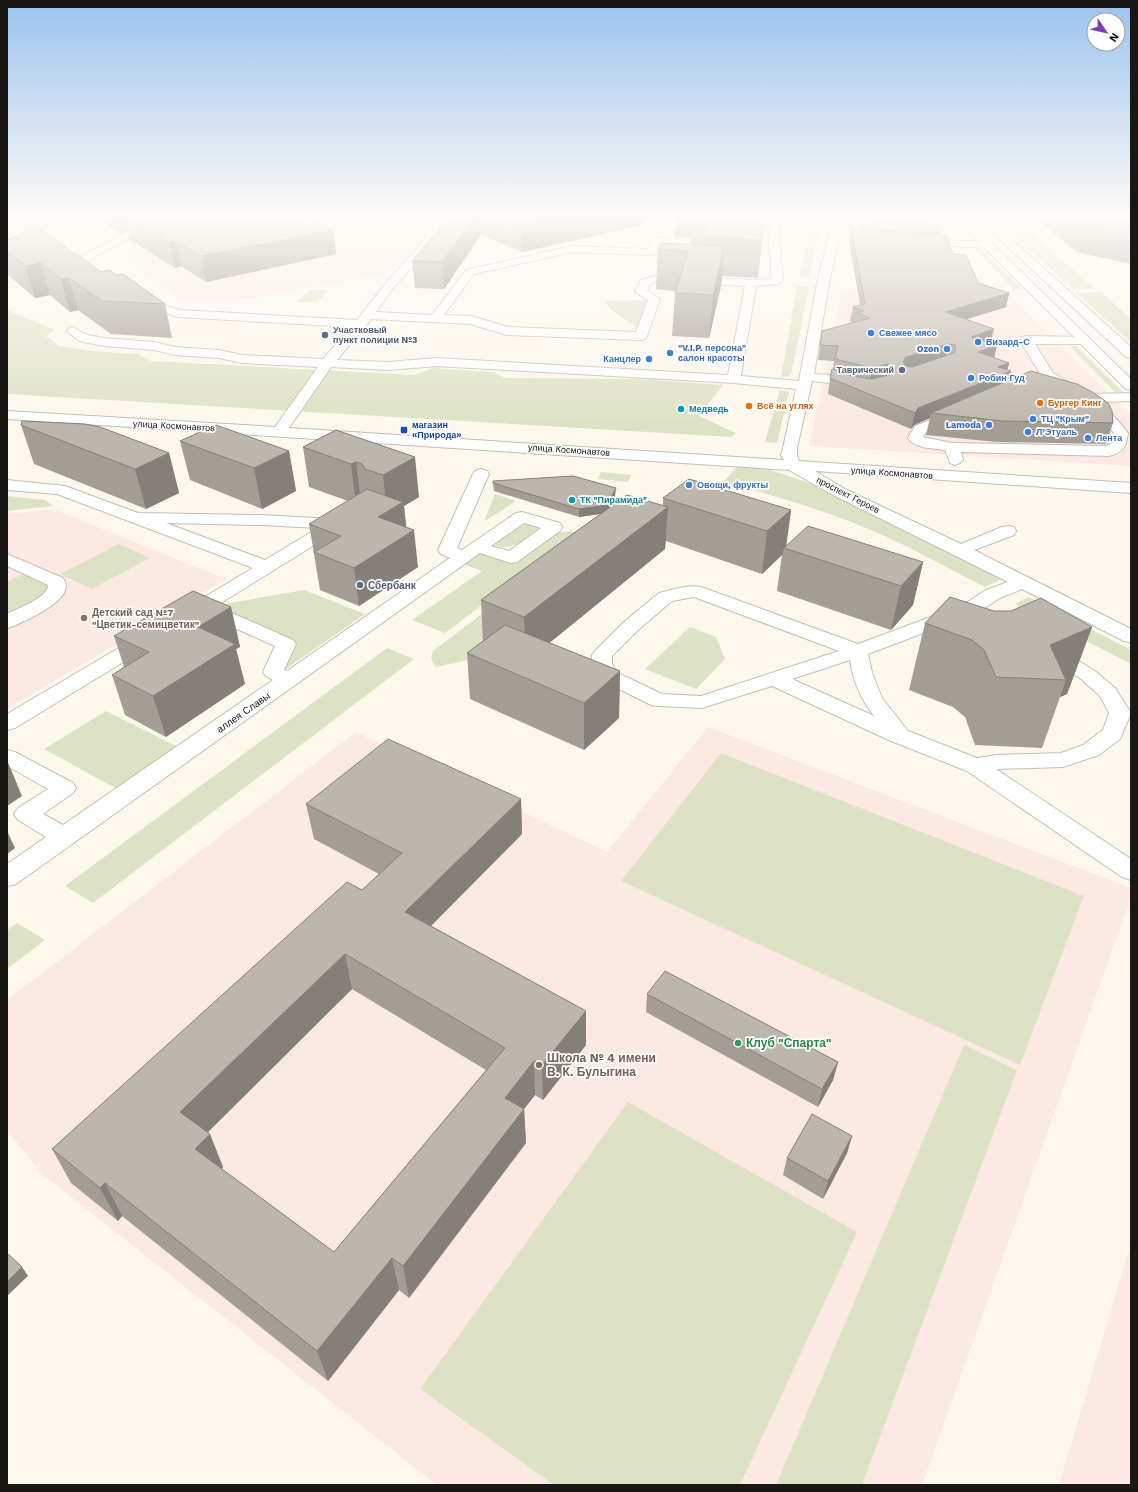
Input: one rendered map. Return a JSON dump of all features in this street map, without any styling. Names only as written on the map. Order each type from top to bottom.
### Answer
[{"type":"street","points":[[279,432],[327,363],[368,315],[389,286]]},
{"type":"street","points":[[436,318],[460,286]]},
{"type":"street","points":[[368,315],[471,320],[507,331],[641,336],[654,299],[641,292],[644,286]]},
{"type":"street","points":[[734,379],[751,286]]},
{"type":"street","points":[[794,466],[789,455],[806,382],[823,286]]},
{"type":"street","points":[[1029,286],[1131,386]]},
{"type":"street","points":[[1057,286],[1131,354]]},
{"type":"street","points":[[128,295],[178,313],[360,324]]},
{"type":"street","points":[[73,331],[83,338],[104,342],[154,346],[175,351],[219,354],[242,359],[388,366],[437,362],[806,382],[831,379],[855,387],[869,389]]},
{"type":"street","points":[[970,409],[920,429],[915,438],[922,442],[952,447],[1109,451],[1119,445],[1121,433],[1098,405],[1048,376],[1026,340],[1084,340]]},
{"type":"street","points":[[1033,382],[1048,376]]},
{"type":"street","points":[[1086,398],[1131,397]]},
{"type":"street","name":"улица Космонавтов","points":[[7,415],[1131,488]]},
{"type":"street","points":[[952,447],[958,477]]},
{"type":"street","name":"проспект Героев","points":[[794,466],[838,492],[960,550],[1131,637]]},
{"type":"street","name":"аллея Славы","points":[[7,877],[471,552],[447,550],[481,474]]},
{"type":"street","points":[[7,485],[59,489],[267,567]]},
{"type":"street","points":[[7,723],[167,628],[354,513]]},
{"type":"street","points":[[136,518],[262,520],[336,524]]},
{"type":"street","points":[[960,550],[1008,531]]},
{"type":"street","points":[[7,559],[57,582],[57,590],[50,599],[7,622]]},
{"type":"street","points":[[858,651],[695,591],[666,597],[631,626],[602,654],[602,664],[610,676],[658,700],[702,702],[858,651],[970,609],[994,594],[1023,582]]},
{"type":"street","points":[[202,606],[286,644],[273,672],[289,680]]},
{"type":"street","points":[[970,609],[991,620]]},
{"type":"street","points":[[975,766],[997,762],[1063,760],[1091,750],[1112,734],[1120,713],[1108,692],[1088,675],[1060,656],[1033,642]]},
{"type":"street","points":[[858,651],[862,673],[872,699],[899,736]]},
{"type":"street","points":[[772,678],[899,736],[975,766],[1131,870]]},
{"type":"street","points":[[7,757],[65,788],[26,814],[64,837]]},
{"type":"shaded area","points":[[161,286],[321,286],[255,298],[180,300]]},
{"type":"shaded area","points":[[841,289],[1011,296],[1131,416],[1131,466],[809,446]]},
{"type":"shaded area","name":"Детский сад №7 \"Цветик-семицветик\"","points":[[53,509],[226,579],[7,709],[7,514]]},
{"type":"shaded area","name":"Школа № 4 имени В. К. Булыгина","points":[[708,727],[1131,888],[1131,897],[922,1485],[437,1485],[43,1175],[7,1130],[7,1000],[356,732],[607,852]]},
{"type":"shaded area","points":[[1131,1243],[1131,1485],[1059,1485]]},
{"type":"green space","points":[[797,286],[809,287],[791,375],[781,378]]},
{"type":"green space","points":[[1011,286],[1019,286],[1023,289],[1014,289]]},
{"type":"green space","points":[[1069,286],[1091,286],[1095,289],[1073,289]]},
{"type":"green space","points":[[309,290],[329,290],[317,302],[297,302]]},
{"type":"green space","points":[[1101,292],[1131,319],[1131,342],[1076,293]]},
{"type":"green space","points":[[649,300],[640,329],[611,310],[604,301]]},
{"type":"green space","points":[[7,310],[55,330],[46,336],[59,346],[92,351],[138,354],[151,361],[415,375],[433,368],[493,372],[505,378],[641,379],[723,385],[699,416],[736,433],[731,437],[7,394]]},
{"type":"green space","points":[[1069,345],[1076,346],[1123,392],[1115,392]]},
{"type":"green space","points":[[780,390],[789,392],[777,443],[765,442]]},
{"type":"green space","points":[[738,465],[770,470],[819,486],[1004,578],[985,587],[869,529],[808,507],[724,482]]},
{"type":"green space","points":[[601,472],[631,475],[628,482],[598,479]]},
{"type":"green space","points":[[495,494],[516,501],[487,520],[485,519]]},
{"type":"green space","points":[[7,496],[45,500],[53,506],[7,511]]},
{"type":"green space","points":[[522,524],[535,525],[539,530],[523,541],[510,546],[498,546],[493,543]]},
{"type":"green space","points":[[597,527],[468,660],[436,667],[431,659],[433,651]]},
{"type":"green space","points":[[572,531],[577,533],[445,633],[412,620],[482,571],[460,563],[478,549],[513,561],[550,534]]},
{"type":"green space","points":[[119,544],[150,558],[92,589],[60,574]]},
{"type":"green space","points":[[29,571],[55,583],[54,591],[7,617],[7,582]]},
{"type":"green space","points":[[304,590],[365,614],[280,673],[287,643],[208,607]]},
{"type":"green space","points":[[1029,597],[1131,650],[1131,664],[1015,604]]},
{"type":"green space","points":[[690,627],[716,637],[725,659],[696,689],[645,669]]},
{"type":"green space","points":[[387,648],[414,659],[93,903],[65,886]]},
{"type":"green space","points":[[106,711],[178,747],[117,789],[44,749]]},
{"type":"green space","points":[[721,753],[1084,896],[1020,1065],[621,881]]},
{"type":"green space","points":[[17,923],[45,940],[7,969],[7,930]]},
{"type":"green space","points":[[964,1045],[1017,1070],[862,1485],[776,1485]]},
{"type":"green space","points":[[628,1102],[857,1232],[740,1485],[554,1485],[420,1389]]},
{"type":"building","points":[[80,286],[139,286],[165,304],[102,301]]},
{"type":"building","points":[[677,286],[715,286],[713,295],[675,293]]},
{"type":"building","points":[[862,286],[986,286],[1009,293],[945,312],[994,329],[971,337],[997,345],[978,352],[1009,363],[998,367],[1011,371],[918,408],[915,413],[830,378],[832,369],[852,376],[872,379],[893,374],[896,370],[894,366],[888,364],[872,368],[835,359],[838,346],[820,345],[822,331],[870,318],[857,313],[864,311],[853,307],[865,304]],"holes":[[[948,344],[955,345],[956,349],[954,353],[912,367],[906,366],[903,362],[906,357]]]},
{"type":"building","points":[[1031,371],[1077,384],[1094,393],[1108,403],[1112,411],[1113,423],[1002,421],[931,413]]},
{"type":"building","points":[[22,421],[85,424],[100,427],[169,453],[135,469],[21,425]]},
{"type":"building","points":[[216,425],[289,451],[254,468],[180,441]]},
{"type":"building","points":[[336,430],[415,457],[383,475],[365,469],[362,464],[356,462],[351,464],[303,447]]},
{"type":"building","points":[[573,476],[616,488],[607,505],[579,509],[493,483],[493,481]]},
{"type":"building","points":[[689,479],[791,510],[767,531],[663,498]]},
{"type":"building","points":[[367,489],[403,502],[378,517],[414,530],[354,568],[314,552],[341,536],[309,524]]},
{"type":"building","points":[[627,495],[668,507],[524,617],[481,600]]},
{"type":"building","points":[[808,526],[923,562],[901,586],[784,548]]},
{"type":"building","points":[[193,591],[231,607],[198,627],[235,644],[153,696],[112,675],[149,652],[114,636]]},
{"type":"building","points":[[950,597],[994,611],[1011,611],[1041,598],[1092,627],[1050,645],[1066,680],[996,677],[984,650],[972,640],[925,623]]},
{"type":"building","points":[[505,625],[620,671],[584,703],[467,653]]},
{"type":"building","points":[[388,739],[521,799],[405,912],[586,1011],[542,1065],[534,1061],[505,1098],[524,1109],[403,1266],[392,1258],[317,1351],[105,1183],[100,1188],[52,1149],[347,882],[362,890],[402,853],[306,804]],"holes":[[[345,954],[505,1048],[334,1252],[195,1149],[210,1134],[180,1112]]]},
{"type":"building","points":[[665,971],[838,1062],[822,1089],[647,994]]},
{"type":"building","points":[[812,1114],[852,1136],[828,1181],[787,1158]]},
{"type":"building","points":[[7,1253],[22,1267],[7,1282]]},
{"type":"place","name":"Свежее мясо","points":[[871,333]]},
{"type":"place","name":"Участковый пункт полиции №3","points":[[325,335]]},
{"type":"place","name":"Визард-С","points":[[978,342]]},
{"type":"place","name":"Ozon","points":[[947,349]]},
{"type":"place","name":"\"V.I.P. персона\" cалон красоты","points":[[670,353]]},
{"type":"place","name":"Канцлер","points":[[649,359]]},
{"type":"place","name":"Таврический","points":[[902,370]]},
{"type":"place","name":"Робин Гуд","points":[[971,378]]},
{"type":"place","name":"Бургер Кинг","points":[[1040,403]]},
{"type":"place","name":"Всё на углях","points":[[749,406]]},
{"type":"place","name":"Медведь","points":[[681,409]]},
{"type":"place","name":"ТЦ \"Крым\"","points":[[1033,419]]},
{"type":"place","name":"Lamoda","points":[[989,425]]},
{"type":"place","name":"магазин «Природа»","points":[[404,430]]},
{"type":"place","name":"Л’Этуаль","points":[[1028,432]]},
{"type":"place","name":"Лента","points":[[1088,438]]},
{"type":"place","name":"Овощи, фрукты","points":[[689,485]]},
{"type":"place","name":"ТК \"Пирамида\"","points":[[572,500]]},
{"type":"place","name":"Сбербанк","points":[[360,585]]},
{"type":"place","name":"Детский сад №7 \"Цветик-семицветик\"","points":[[84,618]]},
{"type":"place","name":"Клуб \"Спарта\"","points":[[738,1043]]},
{"type":"place","name":"Школа № 4 имени В. К. Булыгина","points":[[539,1065]]}]
